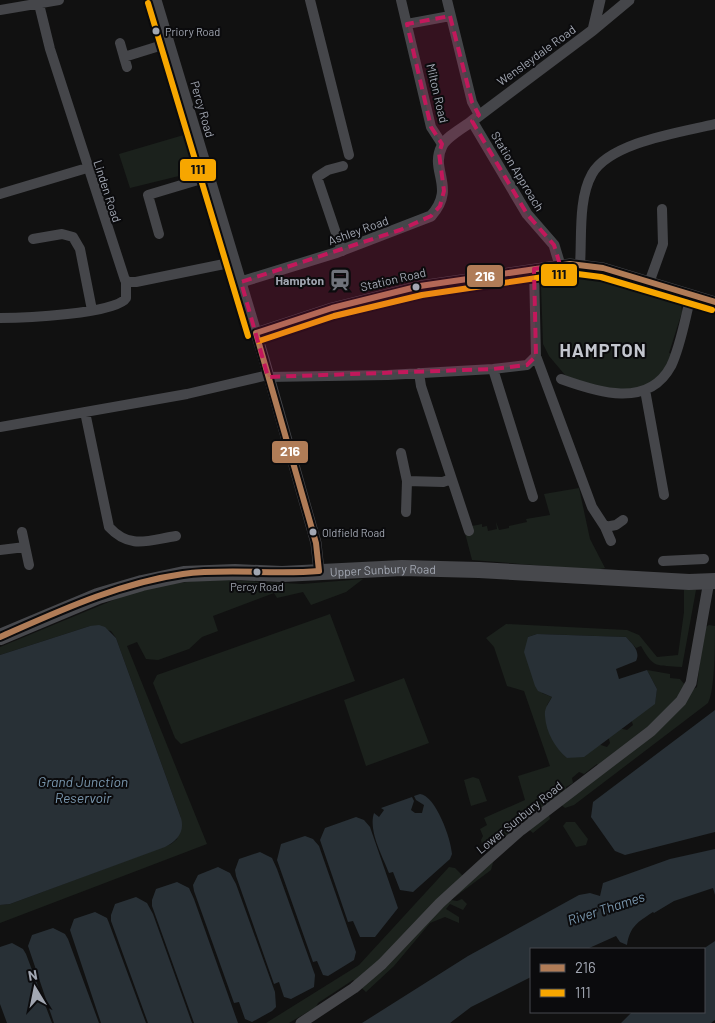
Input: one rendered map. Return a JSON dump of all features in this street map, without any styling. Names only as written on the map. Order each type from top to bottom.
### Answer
[{"type":"highway","name":"Upper Sunbury Road","points":[[0,637],[98,596],[142,583],[184,574],[235,572],[282,574],[402,568],[479,570],[714,585]]},
{"type":"street","points":[[0,10],[38,1],[59,0]]},
{"type":"street","name":"Percy Road","points":[[156,0],[241,282],[316,543],[319,572]]},
{"type":"street","points":[[310,0],[348,155]]},
{"type":"street","name":"Milton Road","points":[[402,0],[430,127],[442,144]]},
{"type":"street","points":[[442,144],[475,118],[447,0]]},
{"type":"street","name":"Wensleydale Road","points":[[475,118],[593,30],[600,0]]},
{"type":"street","points":[[593,30],[629,0]]},
{"type":"street","name":"Linden Road","points":[[38,1],[50,49],[87,168],[126,281]]},
{"type":"street","points":[[407,24],[450,16]]},
{"type":"street","points":[[120,43],[128,67]]},
{"type":"street","points":[[124,57],[169,43]]},
{"type":"street","name":"Station Approach","points":[[475,118],[500,169],[530,220],[554,245],[560,265]]},
{"type":"street","points":[[580,265],[585,199],[593,173],[613,154],[636,143],[715,124]]},
{"type":"street","name":"Ashley Road","points":[[241,282],[342,251],[431,216],[440,206],[444,191],[439,153],[442,144]]},
{"type":"street","points":[[342,251],[316,174],[344,166]]},
{"type":"street","points":[[0,193],[87,168]]},
{"type":"street","points":[[159,234],[148,194],[208,177]]},
{"type":"street","points":[[649,283],[663,244],[662,208]]},
{"type":"street","points":[[33,239],[62,234],[73,237],[80,249],[92,310]]},
{"type":"street","points":[[0,318],[92,310],[123,302],[127,296],[126,281],[136,282],[234,262]]},
{"type":"street","name":"Station Road","points":[[256,333],[332,308],[414,287],[560,265],[603,268],[715,302]]},
{"type":"street","points":[[534,269],[536,356],[592,507],[605,526],[611,541]]},
{"type":"street","points":[[561,379],[604,393],[628,394],[645,390],[662,378],[670,366],[691,296]]},
{"type":"street","points":[[0,427],[194,393],[268,376],[420,373],[493,369],[527,365],[536,356]]},
{"type":"street","points":[[493,369],[533,497]]},
{"type":"street","points":[[420,373],[421,386],[469,531]]},
{"type":"street","points":[[645,390],[664,495]]},
{"type":"street","points":[[85,412],[109,527],[119,538],[131,543],[176,536]]},
{"type":"street","points":[[401,453],[407,481],[406,512]]},
{"type":"street","points":[[407,481],[442,482],[451,479]]},
{"type":"street","points":[[605,526],[616,525],[623,520]]},
{"type":"street","points":[[22,532],[29,565]]},
{"type":"street","points":[[0,550],[25,547]]},
{"type":"street","points":[[663,561],[704,559]]},
{"type":"street","points":[[685,561],[689,582]]},
{"type":"street","name":"Lower Sunbury Road","points":[[301,1023],[354,988],[382,964],[440,903],[486,860],[521,830],[652,731],[681,701],[691,683],[701,623],[714,585]]},
{"type":"highlighted area","points":[[450,16],[472,102],[479,115],[472,121],[527,214],[554,245],[560,265],[534,269],[536,356],[527,365],[493,369],[268,377],[241,282],[400,230],[431,216],[440,206],[444,191],[439,153],[442,144],[431,127],[407,24]]},
{"type":"shaded area","points":[[187,134],[198,168],[187,174],[130,188],[119,154]]},
{"type":"shaded area","points":[[569,273],[587,275],[676,299],[681,304],[682,312],[669,353],[672,354],[668,365],[649,386],[627,392],[581,383],[565,375],[549,356],[543,344],[541,286],[548,277]]},
{"type":"shaded area","points":[[579,488],[590,539],[605,568],[596,570],[472,560],[465,533],[467,527],[482,524],[482,527],[487,526],[488,531],[497,529],[496,522],[499,530],[527,522],[526,519],[550,515],[544,494]]},
{"type":"shaded area","points":[[209,579],[302,584],[363,579],[346,592],[311,605],[303,592],[277,598],[274,593],[213,616],[218,631],[202,637],[189,649],[158,660],[146,659],[137,642],[127,646],[207,844],[0,923],[0,905],[10,904],[171,844],[177,839],[181,818],[116,638],[111,631],[90,626],[0,655],[0,647],[128,594],[164,585]]},
{"type":"shaded area","points":[[684,590],[696,590],[682,667],[661,666],[653,662],[641,646],[636,648],[626,637],[537,634],[528,637],[542,693],[552,697],[547,705],[567,758],[583,755],[598,744],[607,747],[610,743],[608,736],[618,728],[627,730],[633,725],[631,719],[655,702],[657,689],[647,670],[670,674],[670,678],[680,679],[690,691],[697,687],[704,628],[709,625],[715,626],[712,688],[708,703],[574,805],[565,808],[560,804],[558,794],[550,805],[550,819],[533,833],[522,824],[491,848],[482,845],[481,840],[483,836],[480,829],[487,825],[484,818],[525,800],[518,776],[550,766],[524,691],[507,686],[494,647],[486,638],[506,624],[627,630],[639,635],[657,657],[678,655],[684,612]],"holes":[[[597,764],[603,773],[566,791],[566,787],[573,783],[572,778],[579,772],[584,774]]]},
{"type":"shaded area","points":[[330,614],[355,681],[181,744],[175,738],[153,683],[157,675]]},
{"type":"shaded area","points":[[404,678],[429,743],[366,766],[344,700]]},
{"type":"shaded area","points":[[473,777],[479,779],[487,801],[471,806],[464,780]]},
{"type":"shaded area","points":[[566,822],[575,822],[588,839],[586,845],[576,847],[563,826]]},
{"type":"shaded area","points":[[494,859],[491,870],[451,900],[457,901],[462,899],[467,904],[463,910],[450,904],[446,909],[459,917],[459,923],[445,917],[430,923],[394,966],[366,992],[353,980],[318,1003],[316,1007],[289,1023],[266,1023],[359,965],[449,867],[455,868],[463,876]]},
{"type":"water","name":"Grand Junction Reservoir","points":[[99,625],[105,627],[116,638],[181,818],[181,832],[173,842],[165,847],[10,904],[0,905],[0,655],[90,626]]},
{"type":"water","points":[[537,634],[626,637],[635,648],[637,657],[636,661],[616,669],[619,679],[647,670],[657,689],[655,704],[584,757],[567,758],[555,745],[547,728],[545,710],[552,697],[538,691],[524,652],[528,637]]},
{"type":"water","points":[[715,710],[715,832],[625,855],[615,851],[591,817],[593,802]]},
{"type":"water","points":[[420,794],[432,802],[442,819],[452,854],[450,859],[413,892],[400,890],[393,872],[389,873],[377,844],[373,820],[374,813],[379,817],[384,810],[381,808],[412,797],[414,801],[411,810],[415,813],[422,813],[424,805],[416,800],[414,796]]},
{"type":"water","points":[[356,817],[364,820],[370,827],[398,908],[375,937],[360,937],[353,921],[348,922],[320,840],[325,828]]},
{"type":"water","points":[[305,836],[313,839],[319,846],[356,952],[354,960],[328,976],[323,975],[317,961],[313,962],[277,860],[281,844]]},
{"type":"water","name":"River Thames","points":[[715,849],[715,895],[713,888],[674,901],[653,912],[636,925],[630,933],[627,945],[620,942],[616,936],[589,948],[530,948],[530,978],[471,1007],[450,1023],[362,1023],[468,956],[579,895],[590,893],[600,896],[603,883],[670,859]]},
{"type":"water","points":[[260,852],[272,858],[277,869],[315,975],[314,987],[291,999],[284,997],[279,982],[274,984],[236,876],[235,870],[239,859]]},
{"type":"water","points":[[218,867],[230,873],[236,884],[275,992],[276,1007],[252,1022],[245,1019],[239,1002],[234,1003],[194,891],[193,885],[198,875]]},
{"type":"water","points":[[177,882],[189,888],[194,899],[238,1023],[194,1023],[152,906],[156,889]]},
{"type":"water","points":[[136,897],[147,903],[153,914],[192,1023],[148,1023],[111,921],[115,904]]},
{"type":"water","points":[[95,912],[107,918],[146,1023],[101,1023],[70,930],[74,919]]},
{"type":"water","points":[[53,928],[65,934],[68,939],[99,1023],[54,1023],[28,946],[32,935]]},
{"type":"water","points":[[715,941],[715,1020],[711,1023],[621,1023],[631,1013],[705,1013],[704,948]]},
{"type":"water","points":[[12,943],[23,949],[26,954],[52,1023],[7,1023],[0,1004],[0,947]]},
{"type":"transit line","name":"111","points":[[148,3],[248,336]]},
{"type":"transit line","name":"216","points":[[256,333],[332,308],[420,286],[570,264],[603,268],[715,302]]},
{"type":"transit line","name":"111","points":[[259,341],[334,316],[422,295],[570,273],[601,277],[712,310]]},
{"type":"transit line","name":"216","points":[[256,333],[316,543],[319,571]]},
{"type":"transit line","name":"216","points":[[0,637],[90,599],[159,578],[200,572],[319,571]]},
{"type":"place","name":"Priory Road","points":[[156,31]]},
{"type":"place","name":"Hampton","points":[[340,280]]},
{"type":"place","name":"Oldfield Road","points":[[313,532]]},
{"type":"place","name":"Percy Road","points":[[257,572]]},
{"type":"district","name":"HAMPTON","points":[[603,350]]}]
